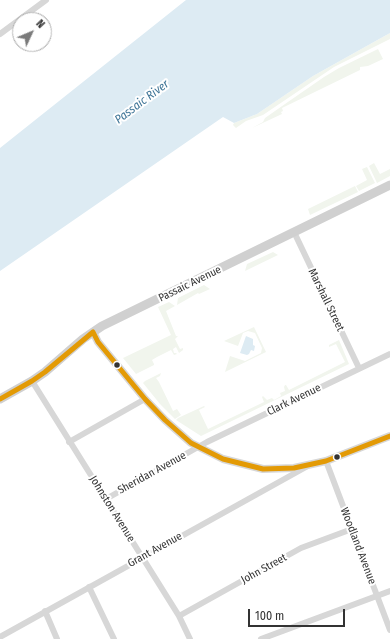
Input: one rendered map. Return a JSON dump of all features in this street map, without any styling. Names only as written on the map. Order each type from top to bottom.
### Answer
[{"type":"main road","name":"Passaic Avenue","points":[[0,399],[32,381],[55,364],[83,339],[113,321],[390,186]]},
{"type":"street","points":[[0,34],[41,1]]},
{"type":"street","name":"Marshall Street","points":[[294,232],[359,368]]},
{"type":"street","points":[[93,332],[98,342],[145,399],[178,433],[198,447],[223,460],[263,469],[294,468],[326,461],[390,436]]},
{"type":"street","name":"Clark Avenue","points":[[198,447],[390,354]]},
{"type":"street","name":"Johnston Avenue","points":[[32,381],[179,616],[190,639]]},
{"type":"street","points":[[69,442],[145,399]]},
{"type":"street","name":"Sheridan Avenue","points":[[106,499],[198,447]]},
{"type":"street","name":"Woodland Avenue","points":[[326,461],[390,630]]},
{"type":"street","name":"Grant Avenue","points":[[0,637],[311,464]]},
{"type":"street","name":"John Street","points":[[179,616],[301,548],[352,529]]},
{"type":"street","points":[[89,587],[114,639]]},
{"type":"street","points":[[261,639],[390,591]]},
{"type":"street","points":[[45,611],[57,639]]},
{"type":"shaded area","points":[[390,33],[390,39],[334,67],[263,115],[246,121],[236,128],[233,125],[234,123],[257,114],[313,76]]},
{"type":"shaded area","points":[[378,49],[383,59],[368,66],[360,67],[360,70],[282,108],[282,114],[252,128],[263,122],[265,118],[324,77]]},
{"type":"shaded area","points":[[374,163],[380,174],[390,169],[390,176],[377,183],[369,166]]},
{"type":"shaded area","points":[[367,167],[375,183],[359,191],[356,186],[367,180],[362,169]]},
{"type":"shaded area","points":[[355,186],[358,192],[310,215],[308,209]]},
{"type":"shaded area","points":[[273,252],[278,255],[245,271],[247,264]]},
{"type":"shaded area","points":[[204,285],[210,289],[199,294],[198,293],[177,305],[178,298]]},
{"type":"shaded area","points":[[169,302],[175,306],[166,311],[176,336],[178,336],[175,339],[180,349],[183,348],[183,350],[179,353],[176,347],[173,349],[174,353],[177,354],[174,355],[171,350],[152,360],[154,365],[136,374],[123,358],[171,335],[158,307]]},
{"type":"shaded area","points":[[254,327],[266,352],[225,372],[230,356],[245,361],[261,353],[262,348],[255,333],[248,331],[243,333],[238,346],[224,341]]},
{"type":"shaded area","points":[[339,340],[349,364],[201,436],[176,420],[204,406],[205,407],[199,410],[208,429],[264,402],[263,396],[267,400],[272,398],[274,400],[281,396],[280,393],[285,391],[285,385],[289,390],[345,362],[336,344],[329,347],[329,345]]},
{"type":"shaded area","points":[[161,373],[160,376],[156,378],[173,411],[177,409],[181,415],[175,419],[160,404],[143,383]]},
{"type":"water","name":"Passaic River","points":[[186,0],[390,0],[390,33],[313,76],[257,114],[234,123],[223,117],[0,271],[0,148]]},
{"type":"water","points":[[246,336],[253,339],[253,345],[255,346],[254,351],[251,350],[247,355],[240,353]]},
{"type":"transit line","points":[[0,399],[45,372],[93,332],[98,342],[145,399],[165,420],[191,443],[223,459],[263,469],[294,468],[326,461],[390,436]]}]
